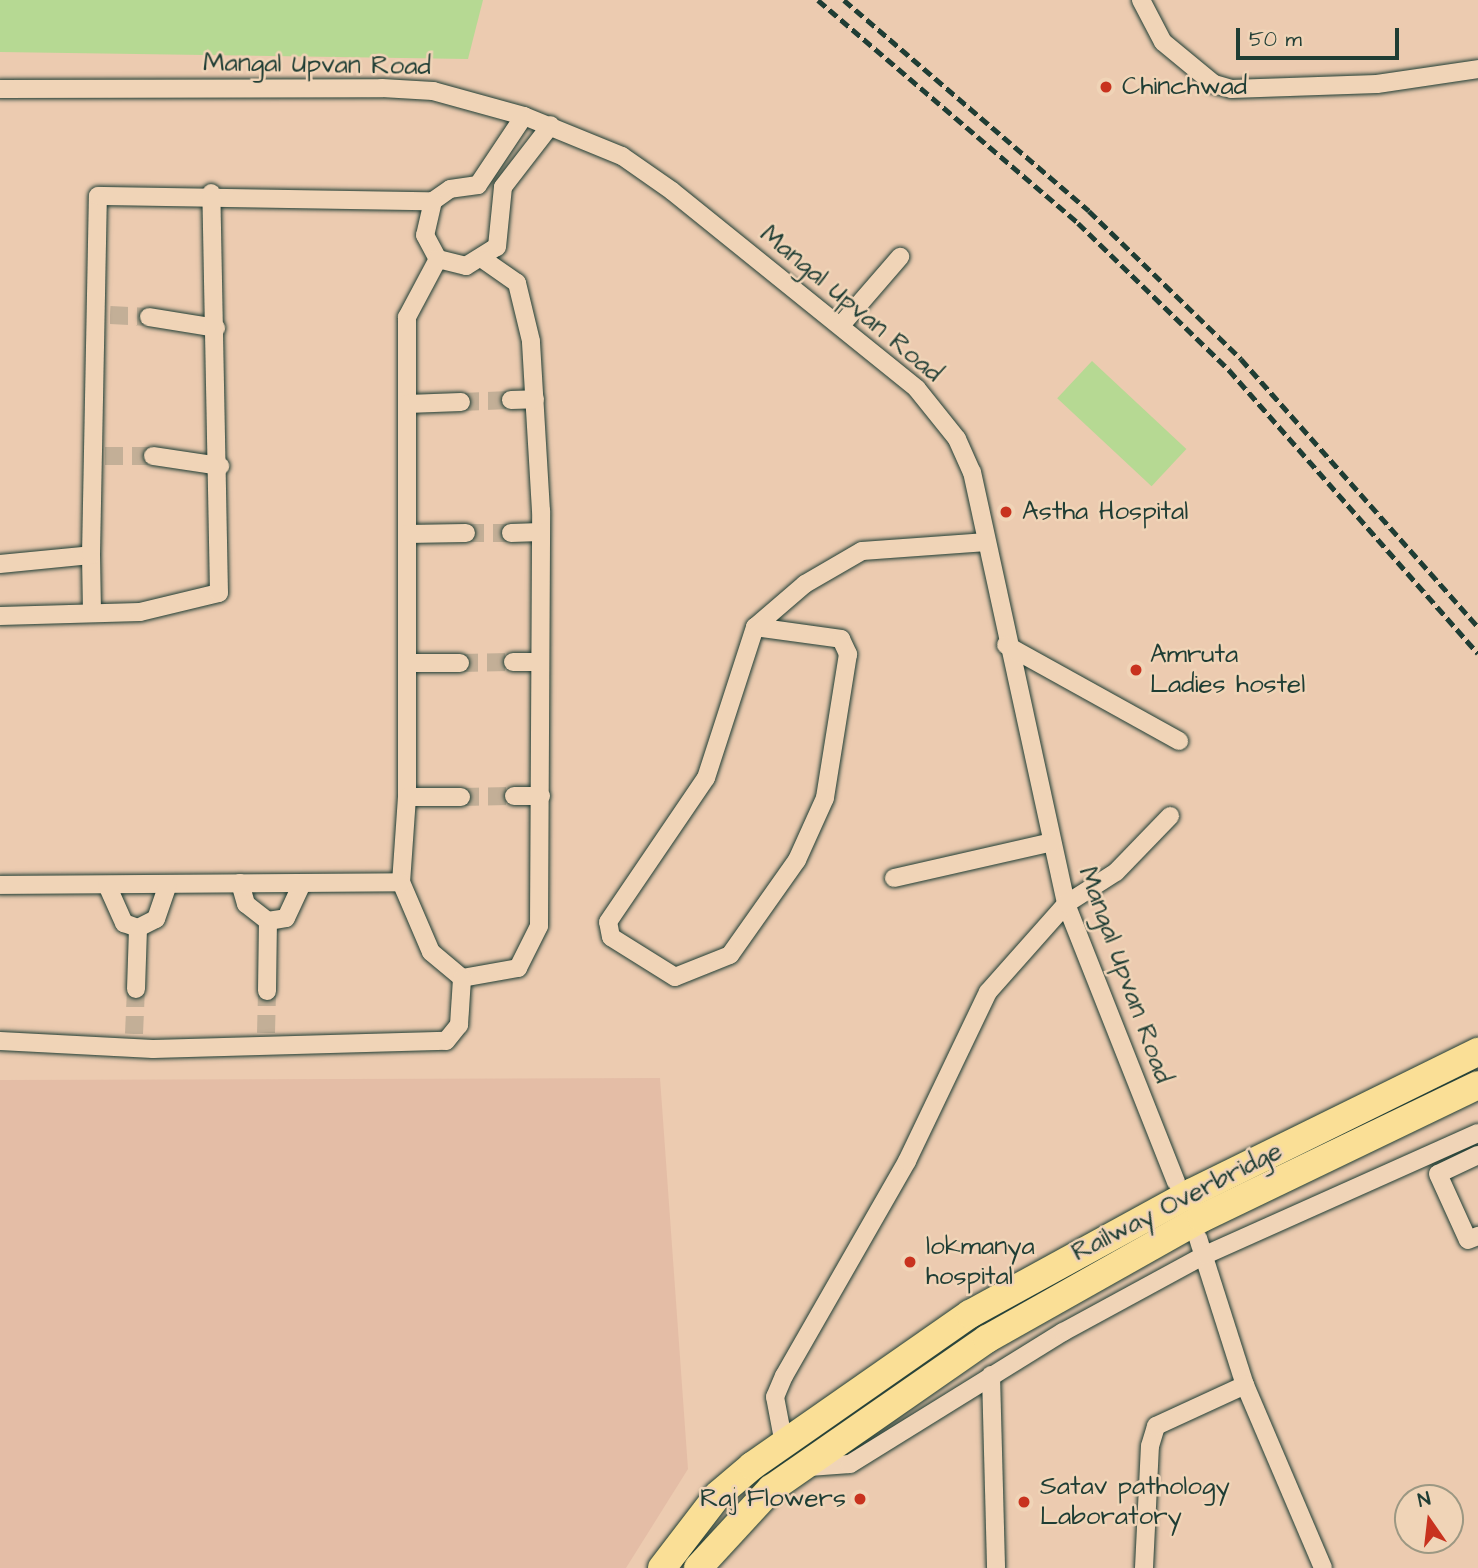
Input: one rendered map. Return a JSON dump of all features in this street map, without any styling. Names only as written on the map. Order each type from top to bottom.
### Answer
[{"type":"main road","name":"Railway Overbridge","points":[[662,1568],[718,1495],[784,1444],[1033,1278],[1478,1052]]},
{"type":"main road","name":"Railway Overbridge","points":[[698,1568],[744,1513],[802,1467],[986,1339],[1104,1270],[1478,1085]]},
{"type":"street","points":[[1141,0],[1163,42],[1222,87],[1315,88],[1478,69]]},
{"type":"street","name":"Mangal Upvan Road","points":[[0,89],[382,88],[433,91],[524,116],[622,156],[842,324],[917,389],[957,439],[987,542],[1006,645],[1066,904],[1175,1182]]},
{"type":"street","points":[[92,612],[91,555],[98,455],[101,315],[98,196],[211,193],[433,201],[450,189],[478,185],[524,116]]},
{"type":"street","points":[[433,201],[425,235],[438,259],[466,266],[484,260],[503,229],[503,187],[551,125]]},
{"type":"street","points":[[0,616],[176,606],[219,593],[220,466],[211,193]]},
{"type":"street","points":[[842,324],[900,257]]},
{"type":"street","points":[[438,259],[407,317],[407,797],[401,882],[431,952],[462,978]]},
{"type":"street","points":[[462,978],[518,968],[539,926],[541,532],[531,341],[517,283],[484,260]]},
{"type":"street","points":[[179,319],[216,303]]},
{"type":"street","points":[[149,317],[179,319],[216,328]]},
{"type":"street","points":[[511,400],[535,399]]},
{"type":"street","points":[[407,404],[461,402]]},
{"type":"street","points":[[182,457],[219,441]]},
{"type":"street","points":[[153,456],[182,457],[220,466]]},
{"type":"street","points":[[512,533],[541,532]]},
{"type":"street","points":[[407,534],[466,533]]},
{"type":"street","points":[[755,627],[841,639],[848,654],[825,798],[797,860],[730,955],[675,977],[611,937],[608,922],[706,778],[755,627],[806,584],[862,551],[987,542]]},
{"type":"street","points":[[0,564],[91,555]]},
{"type":"street","points":[[1006,645],[1179,741]]},
{"type":"street","points":[[513,662],[540,662]]},
{"type":"street","points":[[407,663],[460,663]]},
{"type":"street","points":[[514,796],[541,796]]},
{"type":"street","points":[[407,797],[461,797]]},
{"type":"street","points":[[784,1444],[775,1397],[783,1376],[907,1161],[968,1025],[988,992],[1066,904],[1116,872],[1170,816]]},
{"type":"street","points":[[894,878],[1052,842]]},
{"type":"street","points":[[0,885],[401,882]]},
{"type":"street","points":[[240,883],[246,904],[268,920],[286,918],[302,883]]},
{"type":"street","points":[[107,885],[124,923],[138,928],[156,919],[167,884]]},
{"type":"street","points":[[267,991],[268,920]]},
{"type":"street","points":[[136,989],[138,928]]},
{"type":"street","points":[[0,1041],[446,1041],[459,1025],[462,978]]},
{"type":"street","points":[[802,1467],[850,1464],[991,1375],[1205,1255],[1473,1136],[1477,1155],[1438,1174],[1468,1240],[1478,1236]]},
{"type":"street","points":[[1198,1238],[1245,1385],[1323,1568]]},
{"type":"street","points":[[991,1375],[996,1568]]},
{"type":"street","points":[[1144,1568],[1150,1446],[1156,1426],[1245,1385]]},
{"type":"shaded area","points":[[660,1078],[688,1469],[626,1568],[0,1568],[0,1080]]},
{"type":"green space","points":[[0,0],[483,0],[468,59],[0,52]]},
{"type":"green space","points":[[1092,361],[1186,449],[1152,486],[1057,398]]},
{"type":"tunnel","points":[[110,315],[149,317]]},
{"type":"tunnel","points":[[461,402],[511,400]]},
{"type":"tunnel","points":[[105,456],[153,456]]},
{"type":"tunnel","points":[[466,533],[511,533]]},
{"type":"tunnel","points":[[460,663],[513,662]]},
{"type":"tunnel","points":[[461,797],[514,796]]},
{"type":"tunnel","points":[[134,1034],[136,989]]},
{"type":"tunnel","points":[[266,1033],[267,991]]},
{"type":"railway","points":[[818,0],[1078,223],[1229,370],[1478,653]]},
{"type":"railway","points":[[844,0],[1089,211],[1241,359],[1478,627]]},
{"type":"place","name":"Chinchwad","points":[[1106,87]]},
{"type":"place","name":"Astha Hospital","points":[[1006,512]]},
{"type":"place","name":"Amruta Ladies hostel","points":[[1136,670]]},
{"type":"place","name":"lokmanya hospital","points":[[910,1262]]},
{"type":"place","name":"Raj Flowers","points":[[860,1499]]},
{"type":"place","name":"Satav pathology Laboratory","points":[[1024,1502]]}]
